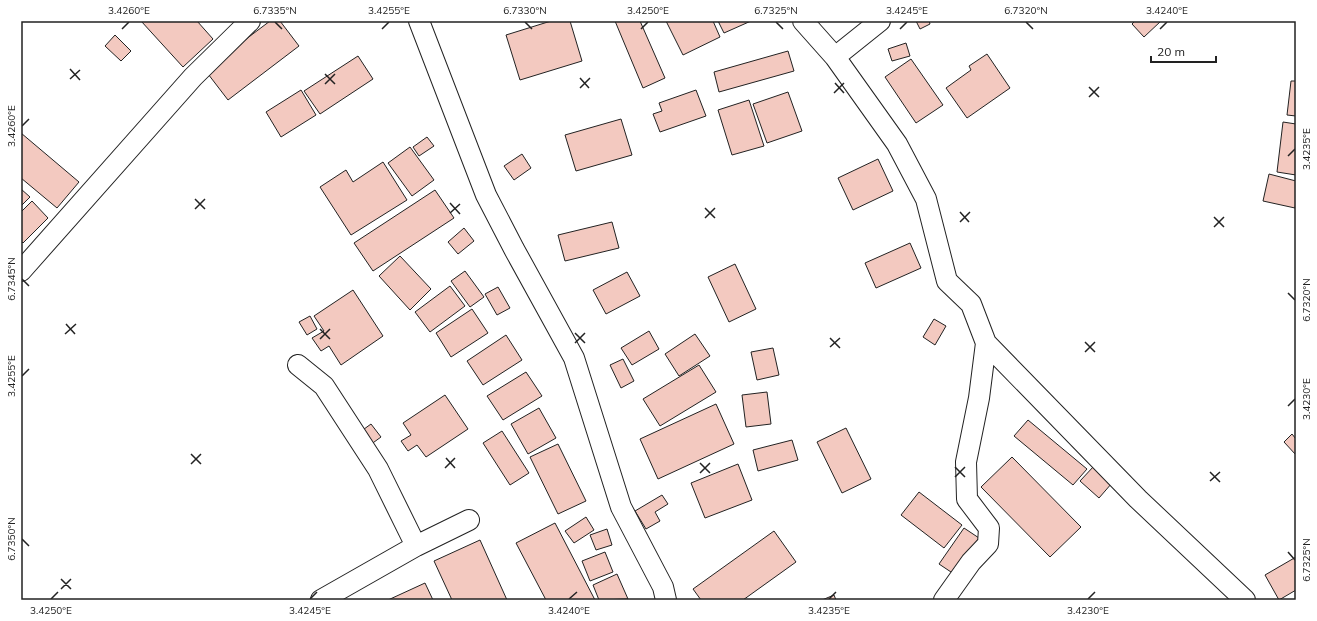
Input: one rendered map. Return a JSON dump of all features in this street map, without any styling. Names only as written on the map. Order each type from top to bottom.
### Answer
[{"type":"street","points":[[21,271],[193,77],[250,21]]},
{"type":"street","points":[[419,21],[486,194],[514,249],[574,358],[621,507],[663,587],[666,600]]},
{"type":"street","points":[[804,21],[835,57],[897,144],[926,199],[947,281],[971,304],[986,343],[1138,499],[1245,600]]},
{"type":"street","points":[[835,57],[880,21]]},
{"type":"street","points":[[944,600],[972,562],[988,544],[989,528],[967,499],[966,462],[979,398],[986,343]]},
{"type":"street","points":[[298,365],[324,386],[378,469],[416,546]]},
{"type":"street","points":[[322,600],[416,546],[469,520]]},
{"type":"building","points":[[141,21],[197,21],[213,39],[183,67]]},
{"type":"building","points":[[270,21],[280,21],[299,46],[228,100],[205,70]]},
{"type":"building","points":[[551,21],[570,21],[582,61],[520,80],[506,35]]},
{"type":"building","points":[[615,21],[640,21],[665,78],[643,88]]},
{"type":"building","points":[[666,21],[713,21],[720,37],[683,55]]},
{"type":"building","points":[[718,21],[751,21],[724,33]]},
{"type":"building","points":[[916,21],[929,21],[930,24],[920,29]]},
{"type":"building","points":[[1135,21],[1161,21],[1144,37],[1132,24]]},
{"type":"building","points":[[115,35],[131,51],[121,61],[105,46]]},
{"type":"building","points":[[906,43],[910,56],[892,61],[888,49]]},
{"type":"building","points":[[788,51],[794,71],[719,92],[714,72]]},
{"type":"building","points":[[987,54],[1010,88],[967,118],[946,88],[971,70],[969,66]]},
{"type":"building","points":[[358,56],[373,79],[320,114],[304,91]]},
{"type":"building","points":[[911,59],[943,105],[916,123],[885,77]]},
{"type":"building","points":[[1291,81],[1296,81],[1296,116],[1287,115]]},
{"type":"building","points":[[301,90],[316,115],[281,137],[266,112]]},
{"type":"building","points":[[696,90],[706,116],[660,132],[653,114],[662,111],[659,103]]},
{"type":"building","points":[[788,92],[802,131],[767,143],[753,104]]},
{"type":"building","points":[[749,100],[764,146],[732,155],[718,110]]},
{"type":"building","points":[[621,119],[632,155],[576,171],[565,135]]},
{"type":"building","points":[[1283,122],[1296,124],[1296,175],[1277,172]]},
{"type":"building","points":[[21,133],[79,182],[57,208],[21,178]]},
{"type":"building","points":[[427,137],[434,146],[419,156],[413,147]]},
{"type":"building","points":[[410,147],[434,180],[412,196],[388,163]]},
{"type":"building","points":[[522,154],[531,168],[514,180],[504,166]]},
{"type":"building","points":[[878,159],[893,191],[853,210],[838,178]]},
{"type":"building","points":[[383,162],[407,200],[351,235],[320,187],[346,170],[353,182]]},
{"type":"building","points":[[1269,174],[1296,181],[1295,208],[1263,201]]},
{"type":"building","points":[[21,189],[30,197],[21,206]]},
{"type":"building","points":[[435,190],[454,218],[373,271],[354,243]]},
{"type":"building","points":[[32,201],[48,218],[23,243],[21,241],[21,212]]},
{"type":"building","points":[[612,222],[619,248],[565,261],[558,235]]},
{"type":"building","points":[[464,228],[474,241],[458,254],[448,242]]},
{"type":"building","points":[[910,243],[921,268],[876,288],[865,263]]},
{"type":"building","points":[[400,256],[431,289],[410,310],[379,276]]},
{"type":"building","points":[[735,264],[756,309],[729,322],[708,277]]},
{"type":"building","points":[[465,271],[484,297],[470,307],[451,281]]},
{"type":"building","points":[[627,272],[640,296],[606,314],[593,290]]},
{"type":"building","points":[[450,286],[465,306],[430,332],[415,312]]},
{"type":"building","points":[[498,287],[510,308],[497,315],[485,294]]},
{"type":"building","points":[[353,290],[383,336],[341,365],[329,346],[321,351],[312,338],[324,331],[314,316]]},
{"type":"building","points":[[472,309],[488,333],[451,357],[436,333]]},
{"type":"building","points":[[310,316],[317,329],[307,335],[299,322]]},
{"type":"building","points":[[934,319],[946,326],[935,345],[923,337]]},
{"type":"building","points":[[649,331],[659,349],[632,365],[621,348]]},
{"type":"building","points":[[695,334],[710,356],[679,376],[665,354]]},
{"type":"building","points":[[506,335],[522,360],[483,385],[467,361]]},
{"type":"building","points":[[773,348],[779,375],[757,380],[751,352]]},
{"type":"building","points":[[623,359],[634,381],[621,388],[610,365]]},
{"type":"building","points":[[699,365],[716,392],[660,426],[643,399]]},
{"type":"building","points":[[526,372],[542,396],[503,420],[487,396]]},
{"type":"building","points":[[767,392],[771,424],[746,427],[742,395]]},
{"type":"building","points":[[445,395],[468,429],[426,457],[417,445],[408,451],[401,441],[411,435],[403,423]]},
{"type":"building","points":[[716,404],[734,444],[658,479],[640,439]]},
{"type":"building","points":[[539,408],[556,438],[528,454],[511,424]]},
{"type":"building","points":[[1028,420],[1087,469],[1073,485],[1014,436]]},
{"type":"building","points":[[371,424],[381,437],[370,445],[360,432]]},
{"type":"building","points":[[846,428],[871,479],[842,493],[817,442]]},
{"type":"building","points":[[502,431],[529,473],[510,485],[483,443]]},
{"type":"building","points":[[1292,434],[1296,439],[1296,455],[1284,442]]},
{"type":"building","points":[[792,440],[798,460],[758,471],[753,450]]},
{"type":"building","points":[[558,444],[586,501],[558,514],[530,457]]},
{"type":"building","points":[[1012,457],[1081,527],[1050,557],[981,487]]},
{"type":"building","points":[[738,464],[752,500],[705,518],[691,483]]},
{"type":"building","points":[[1094,466],[1112,483],[1099,498],[1080,481]]},
{"type":"building","points":[[919,492],[962,525],[944,548],[901,515]]},
{"type":"building","points":[[662,495],[668,504],[655,512],[660,521],[646,529],[635,511]]},
{"type":"building","points":[[586,517],[594,530],[574,543],[565,531]]},
{"type":"building","points":[[555,523],[595,600],[546,600],[516,543]]},
{"type":"building","points":[[964,528],[979,538],[954,574],[939,564]]},
{"type":"building","points":[[607,529],[612,545],[596,550],[590,535]]},
{"type":"building","points":[[774,531],[796,562],[743,600],[701,600],[693,589]]},
{"type":"building","points":[[480,540],[507,600],[452,600],[434,561]]},
{"type":"building","points":[[605,552],[613,572],[590,581],[582,561]]},
{"type":"building","points":[[1296,557],[1296,590],[1279,600],[1265,575]]},
{"type":"building","points":[[617,574],[628,599],[599,600],[593,585]]},
{"type":"building","points":[[425,583],[433,600],[388,600]]},
{"type":"building","points":[[834,595],[836,600],[822,600]]}]
